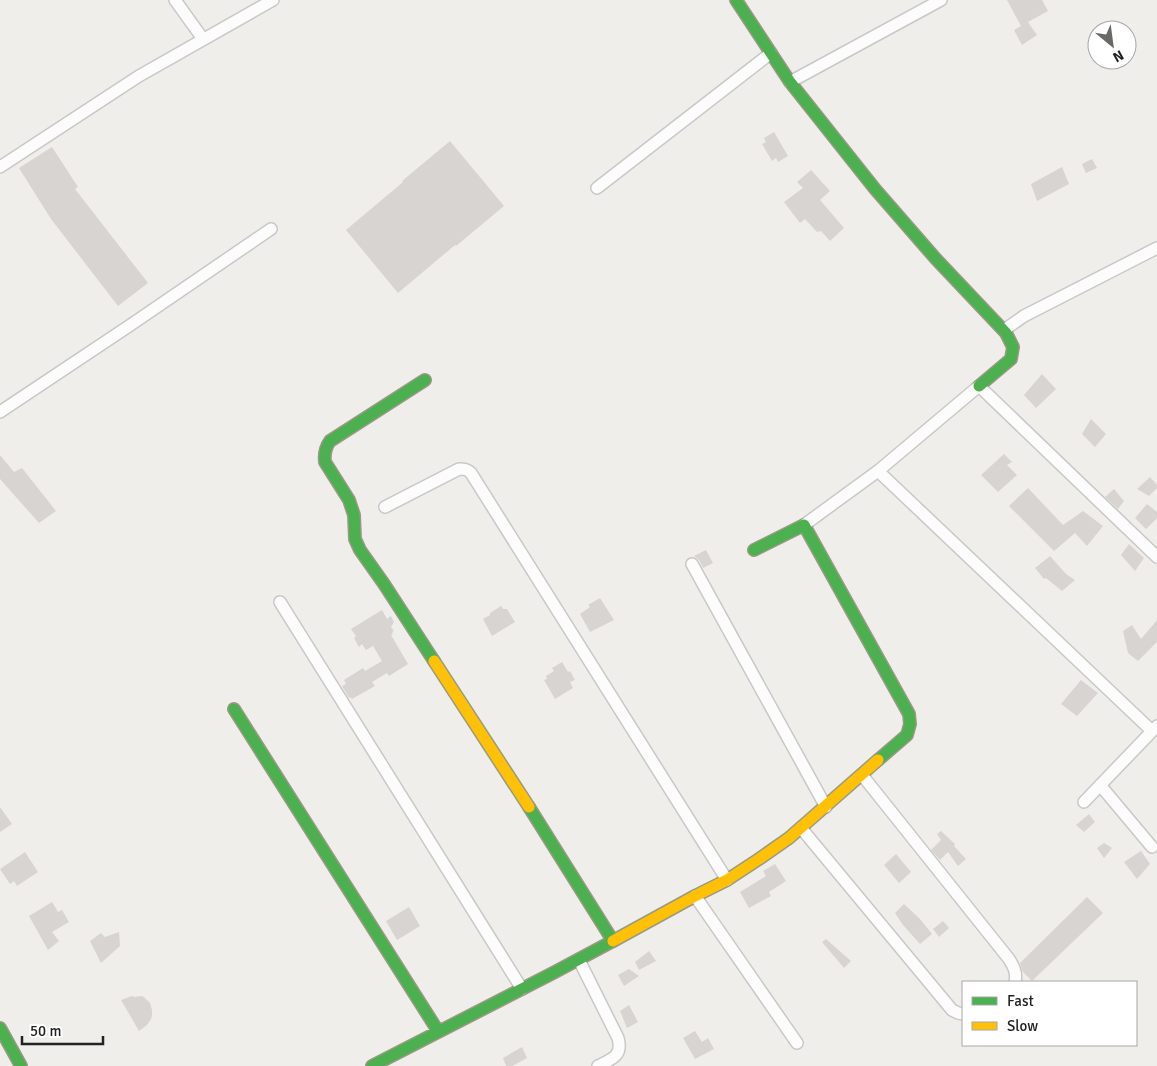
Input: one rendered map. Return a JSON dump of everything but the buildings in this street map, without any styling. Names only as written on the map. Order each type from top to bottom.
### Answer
[{"type":"street","points":[[175,0],[204,39]]},
{"type":"street","points":[[0,167],[139,76],[273,0]]},
{"type":"street","points":[[736,0],[790,82],[875,189],[936,259],[1004,330],[1013,347],[1011,359],[878,470],[804,525],[754,550]]},
{"type":"street","points":[[790,82],[941,0]]},
{"type":"street","points":[[597,188],[771,53]]},
{"type":"street","points":[[0,412],[271,229]]},
{"type":"street","points":[[1004,330],[1024,316],[1157,248]]},
{"type":"street","points":[[425,380],[330,441],[325,450],[325,462],[349,500],[354,515],[355,538],[360,550],[488,744],[613,941]]},
{"type":"street","points":[[979,386],[1157,557]]},
{"type":"street","points":[[385,506],[459,469],[468,470],[471,473],[726,880]]},
{"type":"street","points":[[878,470],[1154,728],[1084,802]]},
{"type":"street","points":[[372,1066],[579,960],[726,880],[789,838],[907,735],[911,721],[909,714],[804,525]]},
{"type":"street","points":[[692,564],[826,807]]},
{"type":"street","points":[[280,602],[522,989]]},
{"type":"street","points":[[234,708],[438,1031]]},
{"type":"street","points":[[862,775],[1009,959],[1015,970],[1015,981]]},
{"type":"street","points":[[1100,785],[1152,847]]},
{"type":"street","points":[[801,828],[952,1010],[962,1014]]},
{"type":"street","points":[[695,896],[797,1043]]},
{"type":"street","points":[[579,960],[618,1038],[619,1044],[616,1056],[598,1066]]},
{"type":"street","points":[[0,1028],[21,1066]]},
{"type":"traffic: fast","points":[[736,0],[790,82],[875,189],[936,259],[1006,333],[1013,347],[1011,359],[979,386]]},
{"type":"traffic: fast","points":[[425,380],[330,441],[326,449],[325,462],[349,500],[354,515],[355,539],[360,550],[434,661]]},
{"type":"traffic: fast","points":[[754,550],[804,525],[909,714],[910,724],[907,735],[878,760]]},
{"type":"traffic: fast","points":[[234,709],[438,1031]]},
{"type":"traffic: fast","points":[[372,1066],[613,941],[529,807]]},
{"type":"traffic: fast","points":[[0,1028],[21,1066]]},
{"type":"traffic: slow","points":[[434,661],[529,807]]},
{"type":"traffic: slow","points":[[613,941],[727,880],[759,859],[789,838],[878,760]]}]
